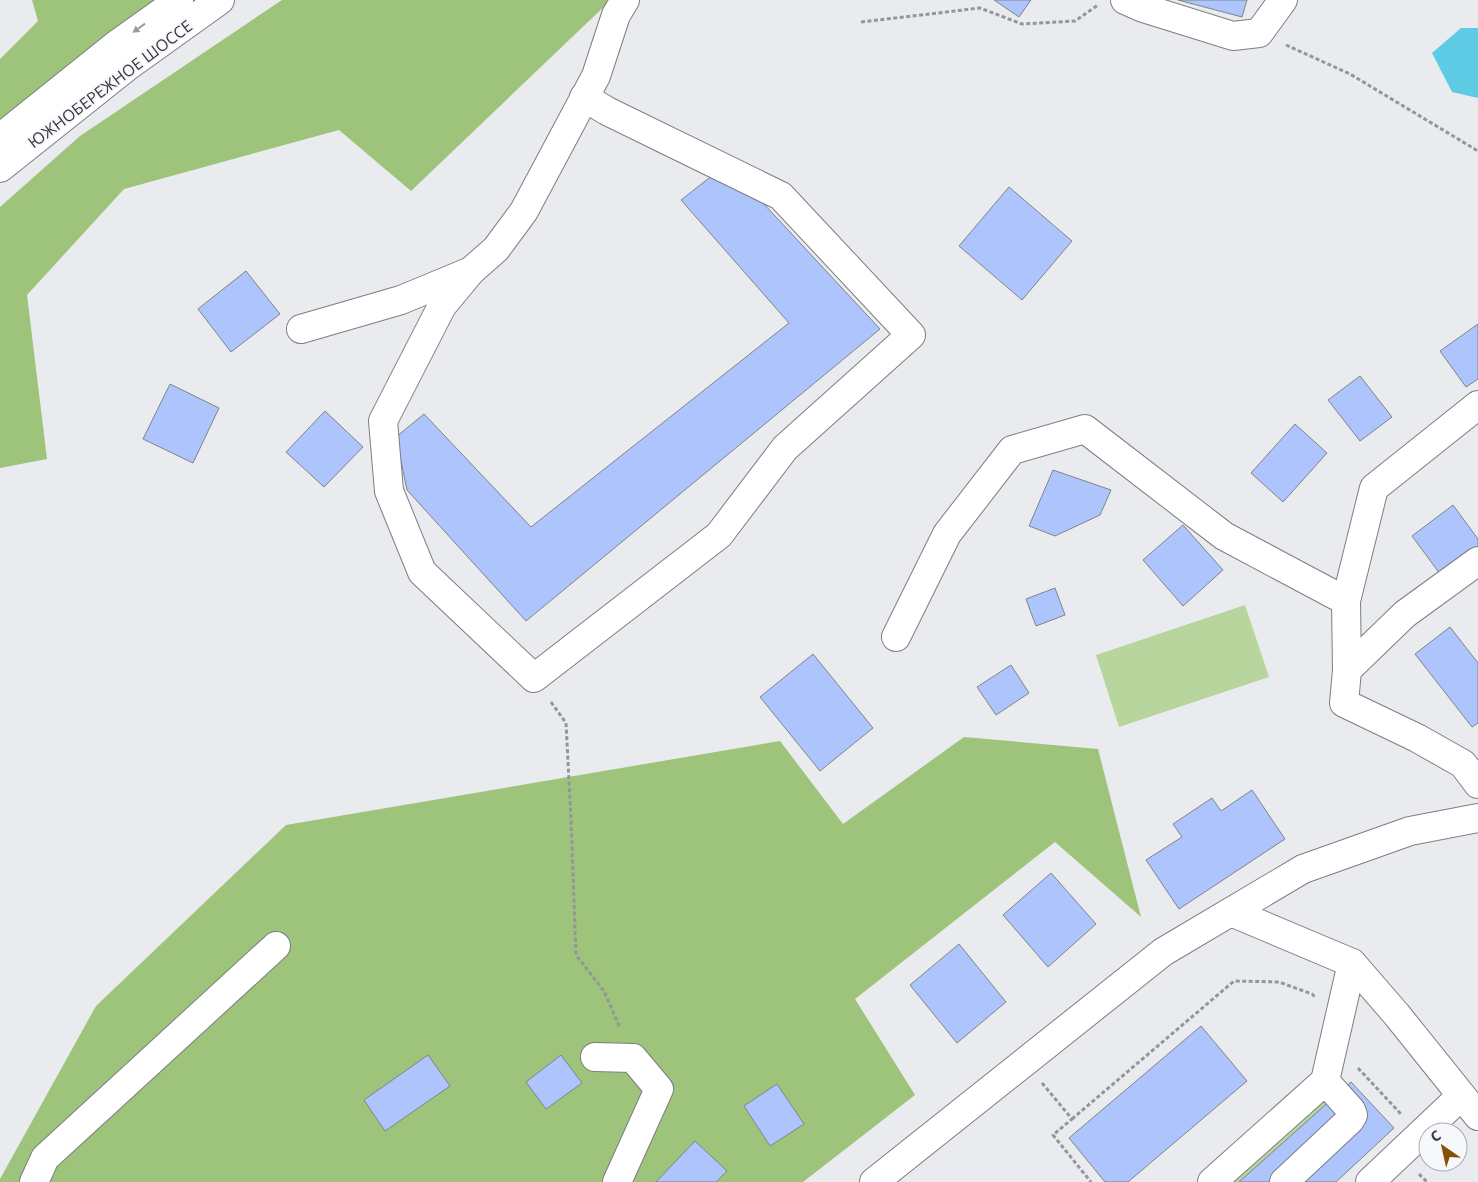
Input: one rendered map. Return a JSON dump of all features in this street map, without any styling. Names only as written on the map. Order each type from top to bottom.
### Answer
[{"type":"main road","name":"ЮЖНОБЕРЕЖНОЕ ШОССЕ","points":[[0,138],[116,45],[179,0]]},
{"type":"main road","name":"ЮЖНОБЕРЕЖНОЕ ШОССЕ","points":[[0,168],[128,66],[220,0]]},
{"type":"main road","points":[[584,97],[607,111],[781,196],[911,335],[785,448],[719,534],[534,678],[422,572],[389,491],[382,421],[442,306],[471,271],[496,248],[524,212],[584,97],[596,76],[616,14],[625,0]]},
{"type":"main road","points":[[1125,0],[1142,8],[1233,36],[1260,33],[1283,0]]},
{"type":"main road","points":[[301,329],[402,300],[471,271]]},
{"type":"main road","points":[[1478,404],[1374,488],[1346,601],[1347,670],[1344,703],[1417,738],[1463,764],[1478,784]]},
{"type":"main road","points":[[896,637],[947,534],[1012,450],[1085,429],[1224,536],[1346,601]]},
{"type":"main road","points":[[1347,670],[1405,614],[1478,561]]},
{"type":"main road","points":[[874,1182],[1163,952],[1303,869],[1410,831],[1478,818]]},
{"type":"main road","points":[[1230,912],[1352,963],[1469,1106],[1442,1122]]},
{"type":"main road","points":[[34,1182],[45,1158],[276,946]]},
{"type":"main road","points":[[1212,1182],[1325,1081],[1352,963]]},
{"type":"main road","points":[[595,1057],[634,1058],[659,1089],[617,1182]]},
{"type":"main road","points":[[1284,1182],[1353,1115],[1351,1110],[1325,1081]]},
{"type":"main road","points":[[1370,1182],[1418,1137]]},
{"type":"path","points":[[861,22],[980,8],[1022,24],[1075,21],[1104,0]]},
{"type":"path","points":[[1260,33],[1350,74],[1478,151]]},
{"type":"path","points":[[550,700],[566,722],[576,955],[604,991],[634,1058]]},
{"type":"path","points":[[1091,1182],[1052,1135],[1234,981],[1279,982],[1312,994],[1337,1032],[1418,1133]]},
{"type":"path","points":[[1024,1062],[1072,1119]]},
{"type":"green space","points":[[32,0],[157,0],[0,120],[0,59],[38,21]]},
{"type":"green space","points":[[282,0],[611,0],[411,191],[339,130],[124,189],[27,295],[47,459],[0,468],[0,207],[80,136]]},
{"type":"green space","points":[[1245,605],[1269,677],[1119,727],[1096,655]]},
{"type":"green space","points":[[964,737],[1098,749],[1141,917],[1055,842],[855,999],[915,1095],[803,1182],[0,1182],[96,1006],[286,825],[780,741],[843,824]]},
{"type":"green space","points":[[1323,1094],[1341,1114],[1268,1182],[1226,1182]]},
{"type":"water","points":[[1461,28],[1478,28],[1478,98],[1452,92],[1432,53]]},
{"type":"building","points":[[994,0],[1031,0],[1019,17]]},
{"type":"building","points":[[1178,0],[1247,0],[1242,17]]},
{"type":"building","points":[[713,175],[763,203],[880,329],[526,621],[407,490],[396,437],[424,414],[531,527],[789,323],[681,200]]},
{"type":"building","points":[[1009,187],[1072,241],[1022,300],[959,246]]},
{"type":"building","points":[[246,271],[280,314],[231,352],[198,309]]},
{"type":"building","points":[[1478,324],[1478,379],[1466,387],[1440,351]]},
{"type":"building","points":[[1360,376],[1392,417],[1360,441],[1328,400]]},
{"type":"building","points":[[170,384],[219,408],[193,463],[143,439]]},
{"type":"building","points":[[325,411],[363,447],[324,487],[286,452]]},
{"type":"building","points":[[1295,424],[1327,453],[1283,502],[1251,473]]},
{"type":"building","points":[[1053,470],[1111,490],[1100,515],[1055,536],[1029,526]]},
{"type":"building","points":[[1453,505],[1478,539],[1478,552],[1443,578],[1412,536]]},
{"type":"building","points":[[1183,525],[1223,570],[1183,606],[1143,560]]},
{"type":"building","points":[[1055,588],[1065,615],[1036,626],[1026,599]]},
{"type":"building","points":[[1450,627],[1478,663],[1478,723],[1472,727],[1415,654]]},
{"type":"building","points":[[813,654],[873,728],[820,771],[760,697]]},
{"type":"building","points":[[1011,665],[1029,693],[996,715],[977,687]]},
{"type":"building","points":[[1252,790],[1285,839],[1179,909],[1146,860],[1182,837],[1173,824],[1212,798],[1221,811]]},
{"type":"building","points":[[1051,873],[1096,924],[1048,967],[1003,915]]},
{"type":"building","points":[[959,944],[1006,1002],[957,1043],[910,985]]},
{"type":"building","points":[[1201,1026],[1247,1081],[1128,1182],[1105,1182],[1069,1138]]},
{"type":"building","points":[[428,1055],[450,1086],[385,1131],[364,1100]]},
{"type":"building","points":[[561,1055],[582,1083],[546,1109],[526,1082]]},
{"type":"building","points":[[1351,1082],[1394,1128],[1336,1182],[1239,1182]]},
{"type":"building","points":[[777,1084],[804,1124],[770,1146],[744,1106]]},
{"type":"building","points":[[695,1141],[727,1171],[716,1182],[656,1182]]}]
